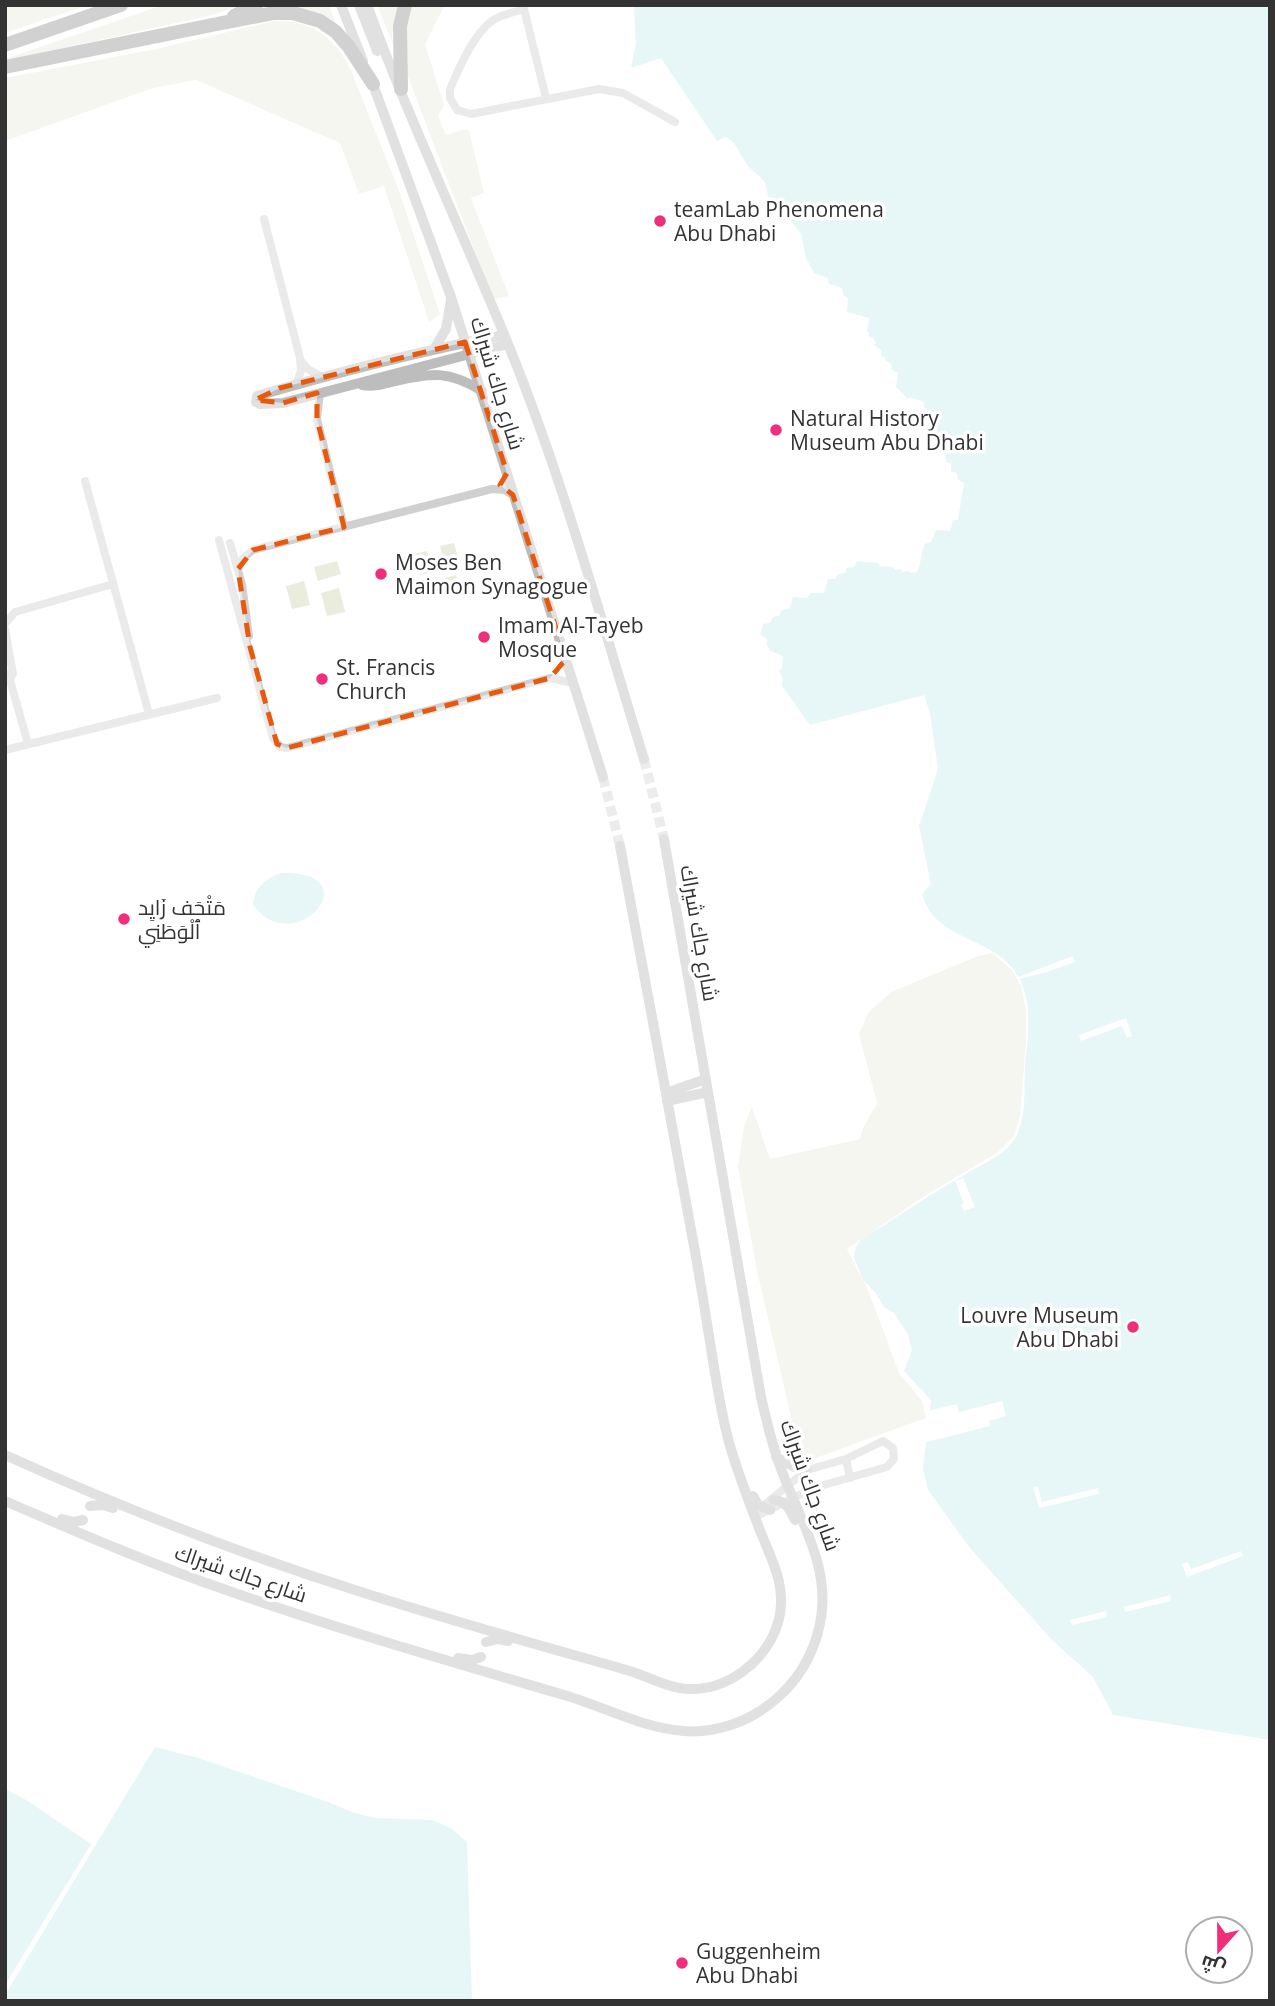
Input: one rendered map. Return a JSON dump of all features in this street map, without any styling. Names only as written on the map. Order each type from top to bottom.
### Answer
[{"type":"highway","points":[[5,46],[121,5]]},
{"type":"highway","points":[[217,24],[256,5]]},
{"type":"highway","points":[[401,89],[400,26],[405,5]]},
{"type":"highway","points":[[5,67],[274,13],[293,13],[311,17],[328,26],[343,39],[373,84]]},
{"type":"street","name":"شارع جاك شيراك","points":[[341,5],[451,297],[603,778]]},
{"type":"street","points":[[359,5],[376,50],[387,60]]},
{"type":"street","name":"شارع جاك شيراك","points":[[368,5],[387,60],[506,340],[550,456],[644,759]]},
{"type":"street","points":[[546,98],[524,7],[498,17],[481,30],[452,84],[450,98],[457,110],[471,114],[591,89],[607,89],[631,97],[676,121]]},
{"type":"street","points":[[264,219],[300,358],[296,384]]},
{"type":"street","points":[[434,349],[446,329],[451,297]]},
{"type":"street","points":[[506,340],[469,354],[300,398],[283,402],[256,402],[259,395],[434,349],[465,342],[506,340]]},
{"type":"street","points":[[300,358],[308,369],[322,377]]},
{"type":"street","points":[[356,383],[376,386],[427,374],[440,374],[466,382],[482,391]]},
{"type":"street","points":[[320,393],[317,419],[344,527]]},
{"type":"street","points":[[300,398],[317,419]]},
{"type":"street","points":[[492,489],[507,473]]},
{"type":"street","points":[[85,481],[149,715]]},
{"type":"street","points":[[238,569],[243,558],[253,550],[492,489],[504,490],[513,495]]},
{"type":"street","points":[[219,540],[273,738],[276,744],[283,748],[551,678],[573,683]]},
{"type":"street","points":[[250,647],[248,619],[230,543],[253,550]]},
{"type":"street","points":[[5,609],[15,612],[113,584]]},
{"type":"street","points":[[15,612],[5,626],[13,674],[8,676],[28,744]]},
{"type":"street","points":[[551,678],[566,659]]},
{"type":"street","points":[[5,750],[217,698]]},
{"type":"street","name":"شارع جاك شيراك","points":[[5,1455],[192,1533],[361,1592],[668,1685],[688,1689],[717,1685],[734,1678],[749,1667],[763,1653],[773,1636],[781,1606],[770,1507],[788,1487],[776,1457],[761,1397],[664,839]]},
{"type":"street","name":"شارع جاك شيراك","points":[[5,1501],[228,1591],[373,1638],[579,1699],[659,1727],[694,1731],[717,1729],[739,1722],[762,1710],[790,1686],[808,1659],[822,1616],[823,1590],[819,1562],[770,1507],[731,1448],[720,1401],[620,846]]},
{"type":"street","points":[[667,1097],[706,1079]]},
{"type":"street","points":[[667,1097],[708,1091]]},
{"type":"street","points":[[883,1441],[891,1446],[894,1452],[894,1459],[887,1467],[818,1486],[770,1507],[807,1471],[846,1459],[883,1441]]},
{"type":"street","points":[[776,1457],[807,1471]]},
{"type":"street","points":[[846,1459],[850,1478]]},
{"type":"street","points":[[5,1494],[65,1521],[83,1520]]},
{"type":"street","points":[[78,1532],[96,1494]]},
{"type":"street","points":[[90,1506],[108,1506],[172,1532],[192,1533]]},
{"type":"street","points":[[477,1669],[489,1629]]},
{"type":"street","points":[[373,1638],[402,1641],[462,1659],[481,1657]]},
{"type":"street","points":[[486,1642],[502,1639],[573,1660],[592,1660]]},
{"type":"highlighted area","points":[[465,342],[507,473],[500,485],[513,495],[566,659],[550,678],[287,748],[277,744],[250,647],[238,569],[253,550],[344,527],[317,419],[317,393],[283,403],[255,400],[280,388]]},
{"type":"shaded area","points":[[88,5],[5,33],[5,7]]},
{"type":"shaded area","points":[[163,5],[241,5],[212,15],[5,61],[5,59]]},
{"type":"shaded area","points":[[265,5],[329,5],[337,27],[316,19],[244,16]]},
{"type":"shaded area","points":[[377,5],[399,5],[392,34],[394,47]]},
{"type":"shaded area","points":[[408,5],[445,5],[425,44],[444,105],[438,116],[446,135],[469,130],[484,193],[471,198],[509,296],[493,299],[405,69],[403,18]]},
{"type":"shaded area","points":[[274,21],[300,24],[321,33],[337,48],[351,70],[400,193],[440,314],[429,322],[384,186],[359,194],[340,143],[196,80],[153,88],[5,141],[5,78],[156,49]]},
{"type":"shaded area","points":[[454,543],[459,561],[445,564],[440,546]]},
{"type":"shaded area","points":[[427,551],[433,572],[420,575],[414,554]]},
{"type":"shaded area","points":[[337,561],[341,574],[318,581],[314,567]]},
{"type":"shaded area","points":[[456,575],[459,589],[430,597],[427,583],[439,580],[440,584],[445,583],[444,578]]},
{"type":"shaded area","points":[[304,581],[310,605],[292,609],[286,586]]},
{"type":"shaded area","points":[[339,588],[345,612],[327,616],[321,593]]},
{"type":"shaded area","points":[[992,953],[1012,970],[1021,986],[1026,1009],[1020,1115],[1014,1136],[997,1153],[929,1193],[847,1249],[868,1290],[899,1373],[922,1401],[926,1418],[813,1459],[800,1455],[757,1271],[738,1167],[744,1126],[752,1107],[770,1159],[860,1139],[877,1103],[859,1034],[869,1012],[891,992],[978,956]]},
{"type":"water","points":[[634,5],[1270,5],[1270,1740],[1113,1715],[1093,1677],[1051,1639],[970,1548],[928,1490],[923,1468],[931,1400],[904,1371],[912,1350],[908,1334],[894,1313],[884,1307],[875,1292],[863,1280],[854,1257],[858,1243],[865,1237],[994,1158],[1014,1140],[1021,1124],[1024,1105],[1027,1002],[1016,973],[1004,960],[942,924],[930,912],[922,894],[931,884],[919,826],[938,769],[930,713],[924,695],[810,725],[782,686],[783,679],[779,671],[782,669],[783,656],[770,651],[766,643],[768,640],[760,634],[763,624],[770,623],[782,610],[789,609],[793,597],[807,598],[810,593],[824,593],[828,579],[835,579],[838,574],[845,573],[847,568],[854,567],[857,561],[878,563],[895,570],[901,569],[903,572],[917,572],[923,547],[931,542],[936,530],[950,531],[953,520],[958,520],[964,483],[958,480],[957,473],[951,471],[951,464],[946,462],[945,455],[939,451],[939,445],[934,443],[936,421],[931,417],[930,411],[924,408],[924,402],[910,397],[908,399],[896,387],[898,373],[892,370],[891,364],[882,357],[882,351],[874,345],[876,343],[873,338],[868,336],[869,318],[847,312],[848,298],[843,295],[842,288],[829,284],[828,278],[814,273],[806,258],[801,234],[792,222],[777,211],[769,200],[765,182],[747,165],[734,143],[726,137],[717,141],[661,58],[631,68],[636,44]]},
{"type":"water","points":[[281,873],[308,876],[321,885],[324,897],[317,909],[305,919],[288,924],[270,920],[253,905],[261,885]]},
{"type":"water","points":[[155,1747],[198,1758],[354,1813],[376,1818],[432,1820],[451,1828],[467,1842],[472,2001],[5,2001],[5,1995]]},
{"type":"water","points":[[5,1789],[28,1801],[91,1844],[5,1985]]},
{"type":"pier","points":[[1073,956],[1075,962],[1047,972],[1019,979],[1018,977]]},
{"type":"pier","points":[[1126,1018],[1132,1036],[1127,1038],[1122,1026],[1081,1041],[1079,1035]]},
{"type":"pier","points":[[963,1178],[975,1207],[964,1211],[955,1181]]},
{"type":"pier","points":[[1002,1401],[1006,1416],[989,1421],[990,1426],[923,1443],[927,1411],[957,1404],[959,1412]]},
{"type":"pier","points":[[1038,1486],[1042,1502],[1098,1488],[1099,1494],[1039,1508],[1033,1487]]},
{"type":"pier","points":[[1241,1551],[1243,1556],[1187,1577],[1182,1564],[1188,1562],[1191,1569]]},
{"type":"pier","points":[[1170,1595],[1171,1601],[1125,1612],[1124,1607]]},
{"type":"pier","points":[[1106,1611],[1107,1617],[1072,1625],[1070,1620]]},
{"type":"tunnel","points":[[644,759],[664,839]]},
{"type":"tunnel","points":[[603,777],[620,846]]},
{"type":"place","name":"teamLab Phenomena Abu Dhabi","points":[[660,221]]},
{"type":"place","name":"Natural History Museum Abu Dhabi","points":[[776,430]]},
{"type":"place","name":"Moses Ben Maimon Synagogue","points":[[381,574]]},
{"type":"place","name":"Imam Al-Tayeb Mosque","points":[[484,637]]},
{"type":"place","name":"St. Francis Church","points":[[322,679]]},
{"type":"place","name":"مَتْحَف زَايِد ٱلْوَطَنِي","points":[[124,919]]},
{"type":"place","name":"Louvre Museum Abu Dhabi","points":[[1133,1327]]},
{"type":"place","name":"Guggenheim Abu Dhabi","points":[[682,1963]]}]
